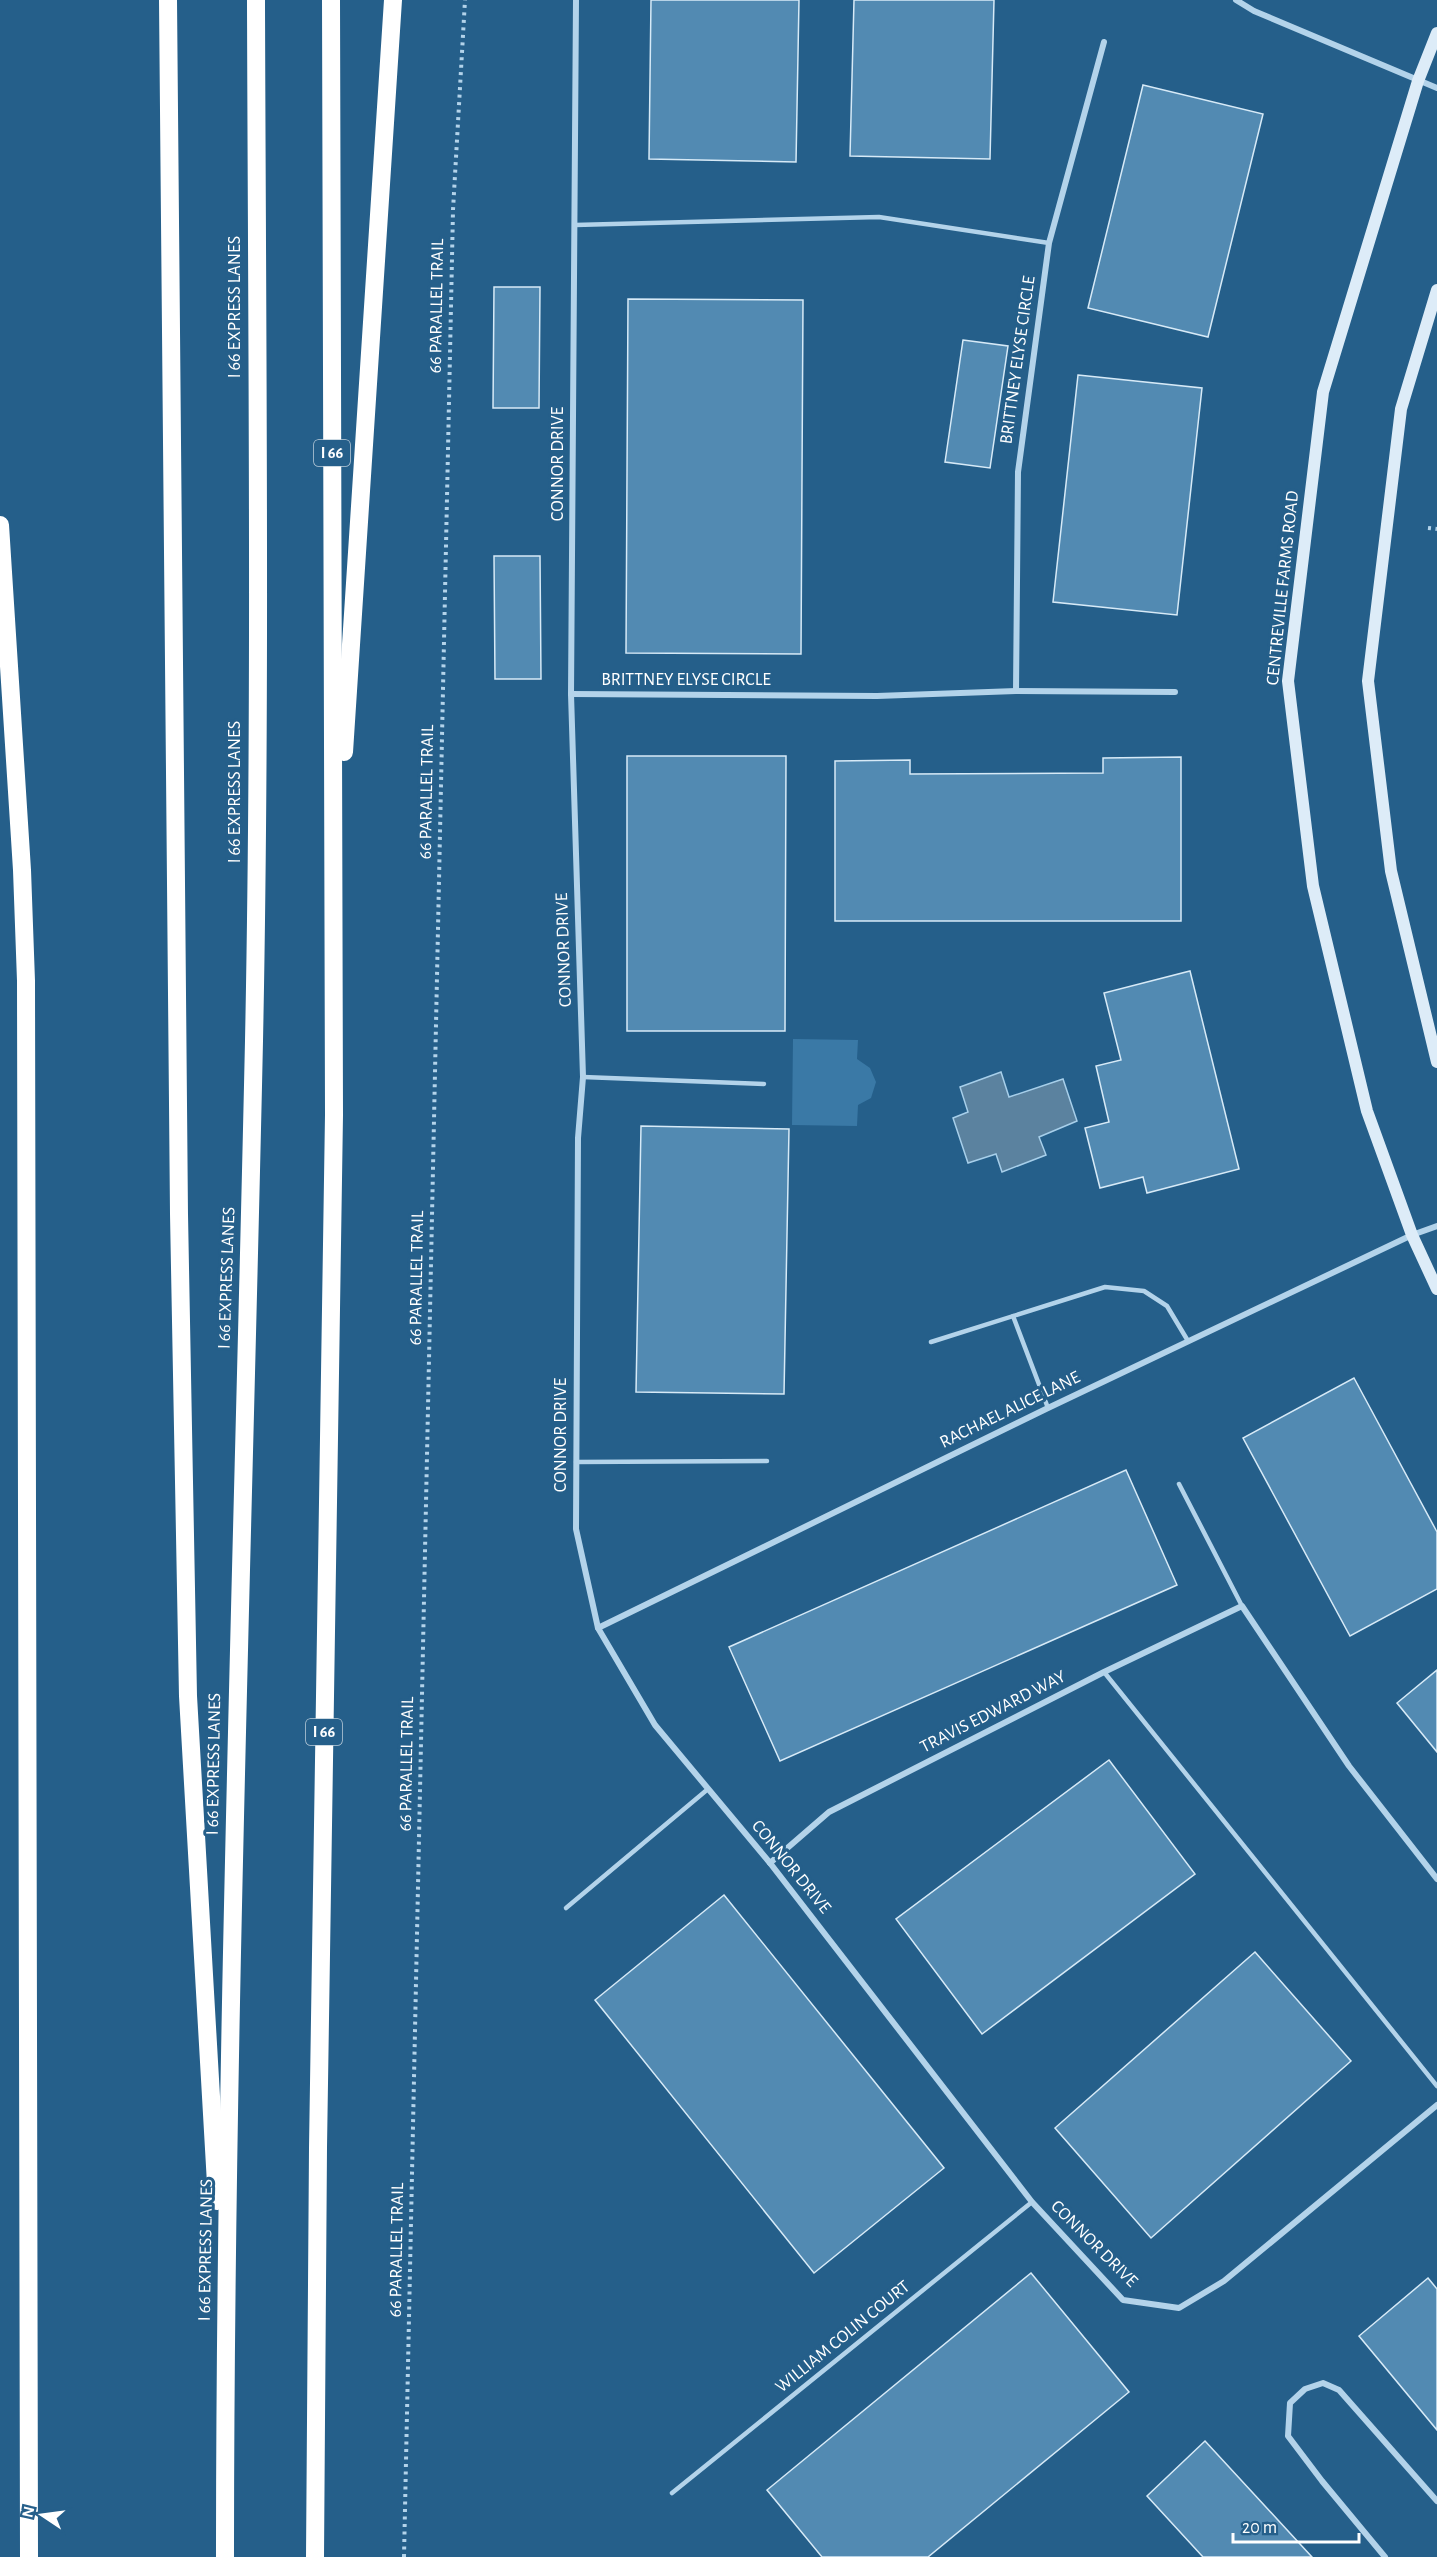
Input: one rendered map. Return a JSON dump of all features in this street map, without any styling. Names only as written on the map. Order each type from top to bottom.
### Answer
[{"type":"highway","points":[[168,0],[179,1202],[188,1696],[225,2340]]},
{"type":"highway","name":"I 66 EXPRESS LANES","points":[[225,2557],[225,2340],[233,1846],[254,1036],[257,720],[256,0]]},
{"type":"highway","name":"I 66","points":[[315,2557],[319,2089],[334,1115],[331,0]]},
{"type":"highway","points":[[334,907],[393,0]]},
{"type":"highway","points":[[0,525],[26,969],[29,2557]]},
{"type":"street","name":"CONNOR DRIVE","points":[[576,0],[571,694],[583,1077],[578,1138],[576,1529],[598,1628],[655,1725],[770,1863],[1032,2202],[1123,2300],[1179,2308],[1224,2282],[1437,2105]]},
{"type":"street","points":[[1236,0],[1254,11],[1437,88]]},
{"type":"street","name":"CENTREVILLE FARMS ROAD","points":[[1437,33],[1418,81],[1323,392],[1288,681],[1313,886],[1367,1112],[1412,1235],[1437,1289]]},
{"type":"street","name":"BRITTNEY ELYSE CIRCLE","points":[[1016,691],[1018,472],[1049,243],[1104,42]]},
{"type":"street","points":[[1437,290],[1401,409],[1368,681],[1391,871],[1437,1062]]},
{"type":"street","name":"BRITTNEY ELYSE CIRCLE","points":[[571,694],[877,696],[1016,691],[1175,692]]},
{"type":"street","name":"RACHAEL ALICE LANE","points":[[598,1628],[1048,1408],[1412,1235],[1437,1226]]},
{"type":"street","points":[[1242,1606],[1349,1766],[1437,1879]]},
{"type":"street","name":"TRAVIS EDWARD WAY","points":[[770,1863],[830,1812],[1104,1672],[1242,1606]]},
{"type":"street","points":[[1385,2557],[1288,2436],[1290,2403],[1305,2389],[1323,2383],[1339,2390],[1437,2501]]},
{"type":"lane","points":[[575,225],[879,217],[1049,243]]},
{"type":"lane","points":[[583,1077],[764,1084]]},
{"type":"lane","points":[[931,1342],[1105,1287],[1144,1291],[1167,1306],[1188,1341]]},
{"type":"lane","points":[[1013,1316],[1048,1408]]},
{"type":"lane","points":[[576,1462],[767,1461]]},
{"type":"lane","points":[[1179,1484],[1242,1606]]},
{"type":"lane","points":[[1104,1672],[1437,2086]]},
{"type":"lane","points":[[566,1908],[708,1789]]},
{"type":"lane","name":"WILLIAM COLIN COURT","points":[[672,2493],[1032,2202]]},
{"type":"path","name":"66 PARALLEL TRAIL","points":[[404,2557],[453,210],[465,0]]},
{"type":"path","points":[[1428,528],[1437,529]]},
{"type":"shaded area","points":[[793,1039],[858,1040],[857,1059],[870,1068],[876,1082],[871,1098],[858,1105],[857,1126],[792,1125]]},
{"type":"shaded area","points":[[1001,1072],[1009,1097],[1063,1079],[1077,1121],[1039,1137],[1046,1155],[1002,1172],[996,1154],[968,1163],[953,1118],[968,1112],[960,1087]]},
{"type":"building","points":[[651,0],[799,0],[796,162],[649,159]]},
{"type":"building","points":[[854,0],[994,0],[990,159],[850,156]]},
{"type":"building","points":[[1143,85],[1263,114],[1208,337],[1088,308]]},
{"type":"building","points":[[494,287],[540,287],[539,408],[493,408]]},
{"type":"building","points":[[628,299],[803,300],[801,654],[626,653]]},
{"type":"building","points":[[963,340],[1008,346],[990,468],[945,462]]},
{"type":"building","points":[[1078,375],[1202,388],[1177,615],[1053,602]]},
{"type":"building","points":[[494,556],[540,556],[541,679],[495,679]]},
{"type":"building","points":[[627,756],[786,756],[785,1031],[627,1031]]},
{"type":"building","points":[[1181,757],[1181,921],[835,921],[835,761],[910,760],[910,774],[1103,773],[1103,758]]},
{"type":"building","points":[[1190,971],[1239,1169],[1147,1193],[1143,1177],[1100,1188],[1085,1128],[1109,1122],[1096,1066],[1121,1060],[1104,993]]},
{"type":"building","points":[[641,1126],[789,1129],[784,1394],[636,1392]]},
{"type":"building","points":[[1354,1378],[1437,1532],[1437,1589],[1350,1636],[1243,1438]]},
{"type":"building","points":[[1126,1470],[1177,1585],[780,1761],[729,1647]]},
{"type":"building","points":[[1437,1670],[1437,1752],[1397,1703]]},
{"type":"building","points":[[1109,1760],[1195,1874],[982,2034],[896,1919]]},
{"type":"building","points":[[724,1895],[944,2168],[814,2273],[595,2000]]},
{"type":"building","points":[[1255,1952],[1351,2061],[1151,2238],[1055,2128]]},
{"type":"building","points":[[1031,2273],[1129,2392],[928,2557],[822,2557],[767,2490]]},
{"type":"building","points":[[1428,2278],[1437,2289],[1437,2430],[1359,2336]]},
{"type":"building","points":[[1205,2441],[1312,2557],[1203,2557],[1147,2496]]}]
